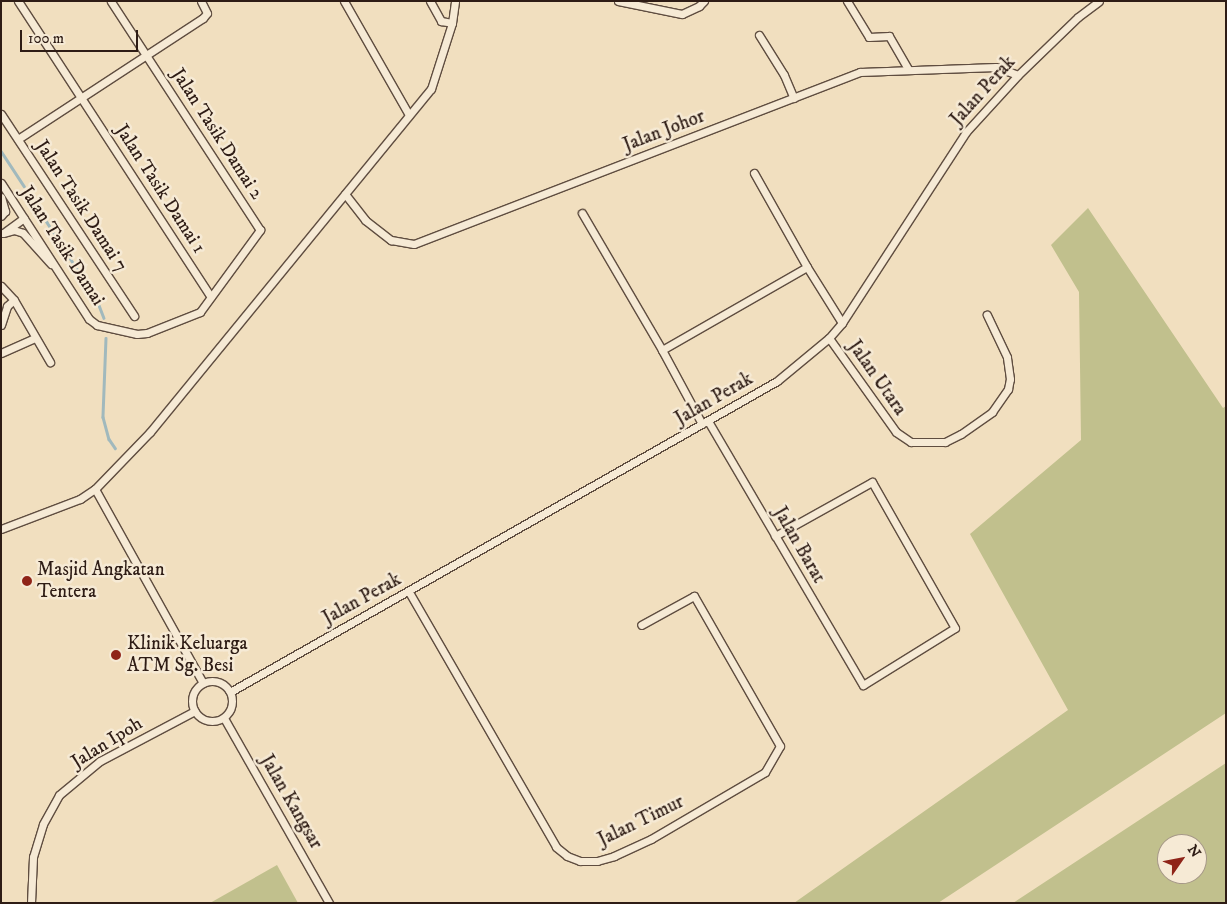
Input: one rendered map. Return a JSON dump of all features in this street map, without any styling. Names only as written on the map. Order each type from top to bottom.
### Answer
[{"type":"street","name":"Jalan Tasik Damai 1","points":[[18,1],[211,297]]},
{"type":"street","name":"Jalan Tasik Damai 2","points":[[111,1],[260,230]]},
{"type":"street","points":[[18,139],[203,18],[206,13],[201,1]]},
{"type":"street","points":[[344,1],[409,115]]},
{"type":"street","points":[[430,1],[441,21],[452,23]]},
{"type":"street","points":[[1,529],[80,499],[95,489],[133,451],[431,88],[452,23],[455,1]]},
{"type":"street","points":[[618,1],[682,14],[700,6],[704,1]]},
{"type":"street","points":[[848,1],[869,37],[889,36],[910,70]]},
{"type":"street","name":"Jalan Perak","points":[[230,692],[778,381],[829,338],[842,322],[966,132],[1018,74],[1078,17],[1099,1]]},
{"type":"street","points":[[759,36],[784,75],[794,98]]},
{"type":"street","name":"Jalan Johor","points":[[345,194],[365,220],[391,240],[414,244],[860,72],[996,67],[1018,74]]},
{"type":"street","name":"Jalan Tasik Damai 7","points":[[1,114],[134,316]]},
{"type":"street","points":[[754,173],[807,267],[842,322]]},
{"type":"street","name":"Jalan Tasik Damai","points":[[1,183],[93,323],[136,334],[147,333],[200,312],[260,230]]},
{"type":"street","points":[[1,197],[5,211],[1,217]]},
{"type":"street","points":[[1,217],[17,207]]},
{"type":"street","name":"Jalan Barat","points":[[582,213],[705,423],[775,536],[863,685],[956,628],[872,482],[775,536]]},
{"type":"street","points":[[2,234],[24,218]]},
{"type":"street","points":[[2,234],[14,230],[23,233],[44,258],[57,269]]},
{"type":"street","points":[[662,350],[807,267]]},
{"type":"street","points":[[1,286],[14,300],[50,362]]},
{"type":"street","points":[[1,325],[7,306],[14,300]]},
{"type":"street","name":"Jalan Utara","points":[[829,338],[896,432],[911,442],[945,442],[961,434],[992,412],[1008,389],[1010,379],[1007,357],[988,315]]},
{"type":"street","points":[[1,352],[35,338]]},
{"type":"street","points":[[95,489],[204,683]]},
{"type":"street","name":"Jalan Timur","points":[[409,592],[556,847],[566,856],[580,861],[614,856],[651,838],[765,772],[780,746],[694,596],[641,625]]},
{"type":"street","points":[[217,681],[230,692],[233,703],[224,718],[206,720],[195,711],[192,700],[194,694],[204,683],[217,681]]},
{"type":"street","name":"Jalan Ipoh","points":[[31,903],[33,857],[43,824],[59,795],[100,761],[195,711]]},
{"type":"street","name":"Jalan Kangsar","points":[[224,718],[329,903]]},
{"type":"shaded area","points":[[1088,208],[1223,408],[1226,406],[1226,713],[938,903],[794,903],[1068,710],[970,534],[1081,440],[1079,292],[1051,245]]},
{"type":"shaded area","points":[[1226,763],[1226,903],[1013,903]]},
{"type":"shaded area","points":[[277,865],[298,903],[210,903]]},
{"type":"waterway","points":[[1,151],[24,186]]},
{"type":"waterway","points":[[34,202],[97,300],[104,318]]},
{"type":"waterway","points":[[106,338],[103,417],[109,439],[115,448]]},
{"type":"place","name":"Masjid Angkatan Tentera","points":[[27,581]]},
{"type":"place","name":"Klinik Keluarga ATM Sg. Besi","points":[[116,655]]}]
